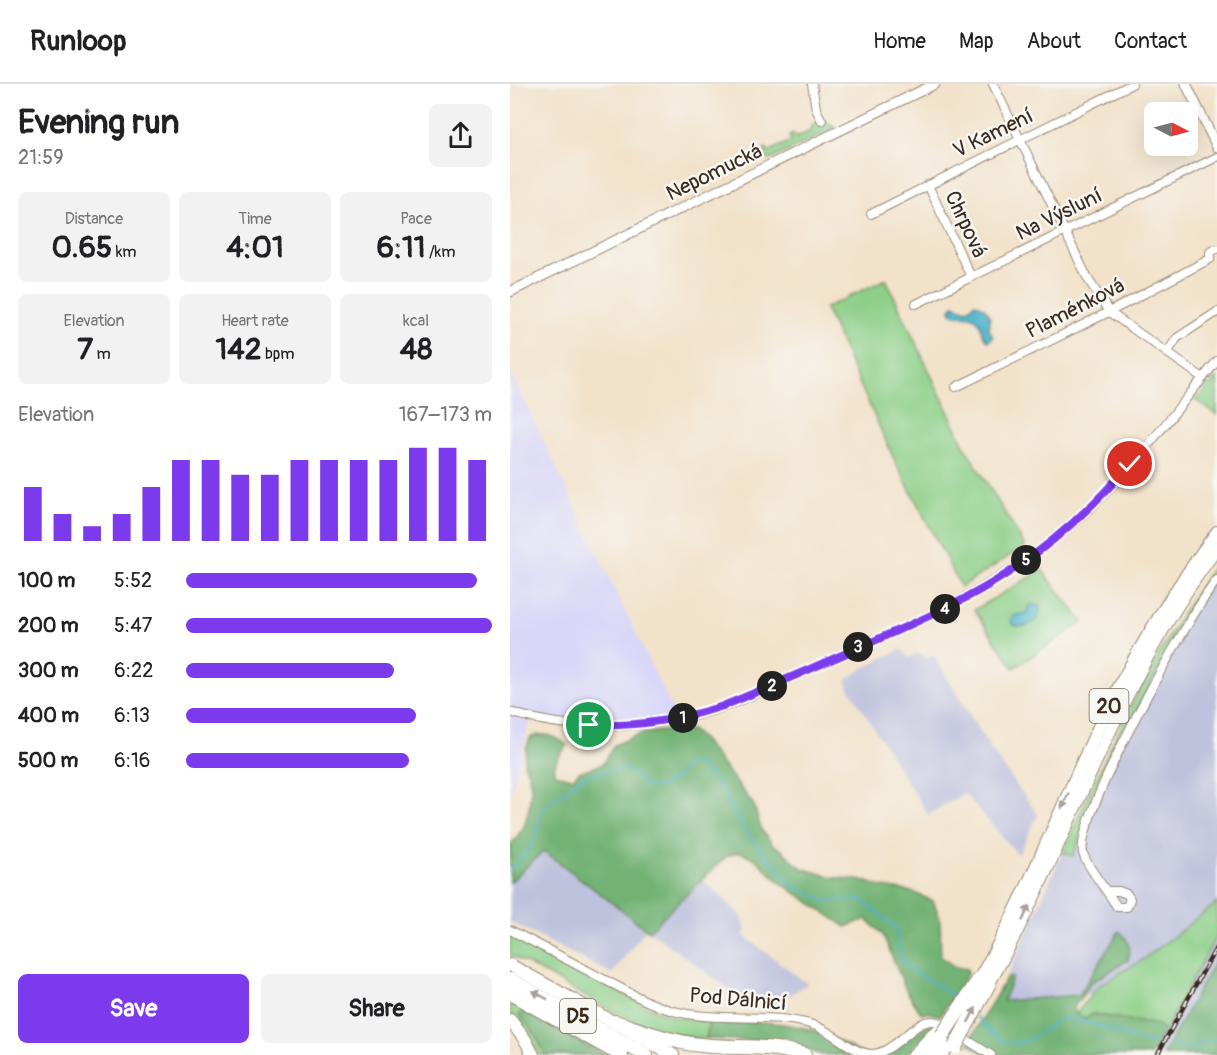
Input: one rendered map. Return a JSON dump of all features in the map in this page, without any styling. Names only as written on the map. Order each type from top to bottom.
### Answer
[{"type":"highway","name":"20","points":[[985,981],[1089,749],[1130,666],[1176,590],[1217,532]]},
{"type":"highway","name":"20","points":[[985,981],[1024,919],[1098,753],[1140,671],[1184,597],[1217,548]]},
{"type":"highway","points":[[510,965],[673,1055]]},
{"type":"highway","name":"D5","points":[[510,980],[646,1055]]},
{"type":"highway","points":[[941,1055],[985,981]]},
{"type":"highway","name":"D5","points":[[510,993],[621,1055]]},
{"type":"highway","points":[[510,1020],[526,1041],[533,1055]]},
{"type":"highway","points":[[615,1022],[693,1044],[776,1048],[804,1055]]},
{"type":"highway","points":[[914,1055],[947,1043]]},
{"type":"highway","points":[[928,1055],[947,1043]]},
{"type":"street","points":[[812,84],[816,109],[822,122]]},
{"type":"street","name":"Nepomucká","points":[[510,292],[935,84]]},
{"type":"street","points":[[993,84],[1088,279],[1109,312],[1203,378]]},
{"type":"street","name":"V Kamení","points":[[871,214],[1132,84]]},
{"type":"street","points":[[1186,84],[1217,147]]},
{"type":"street","name":"Na Výsluní","points":[[916,304],[1217,157]]},
{"type":"street","name":"Chrpová","points":[[928,185],[971,278]]},
{"type":"street","name":"Plaménková","points":[[956,387],[1213,261],[1210,252],[1217,249]]},
{"type":"street","points":[[1167,352],[1176,338],[1217,312]]},
{"type":"street","points":[[510,712],[560,723],[609,726],[651,724],[688,717],[723,706],[947,608],[1008,574],[1077,521],[1100,499],[1217,361]]},
{"type":"street","points":[[1107,891],[1083,853],[1087,827],[1106,779],[1138,713],[1172,650],[1217,580]]},
{"type":"street","name":"Pod Dálnicí","points":[[510,930],[653,1005],[679,1013],[706,1018],[775,1017],[815,1026],[871,1054],[889,1050],[916,1028],[930,1021],[936,1021],[991,1055]]},
{"type":"shaded area","points":[[510,371],[677,719],[609,726],[531,718],[510,796]]},
{"type":"shaded area","points":[[1217,564],[1217,903],[1144,959],[1098,986],[1092,994],[1002,1001],[1012,979],[1007,977],[1097,775],[1161,649]]},
{"type":"shaded area","points":[[902,649],[908,658],[916,654],[922,654],[926,658],[934,656],[992,751],[1038,815],[1018,855],[964,793],[928,815],[849,688],[846,680],[867,666]]},
{"type":"shaded area","points":[[544,851],[646,929],[612,974],[510,922],[510,882]]},
{"type":"shaded area","points":[[703,880],[742,916],[746,931],[743,935],[808,984],[775,1004],[742,998],[649,931]]},
{"type":"shaded area","points":[[1217,935],[1217,957],[1163,1055],[1151,1055]]},
{"type":"green space","points":[[825,121],[836,128],[770,160],[764,157],[766,148],[768,152],[791,141],[789,136],[793,134],[796,138],[812,130],[812,124]]},
{"type":"green space","points":[[886,279],[965,447],[1025,546],[961,587],[895,461],[825,308]]},
{"type":"green space","points":[[1217,377],[1217,415],[1195,400]]},
{"type":"green space","points":[[1217,561],[1217,574],[1189,614],[1126,728],[1100,783],[1073,856],[1063,852],[1097,776],[1152,666]]},
{"type":"green space","points":[[1042,570],[1083,622],[1014,668],[974,610]]},
{"type":"green space","points":[[692,730],[703,740],[754,805],[761,829],[772,844],[804,869],[832,877],[865,881],[878,886],[913,892],[933,901],[940,922],[941,956],[954,967],[967,969],[968,973],[940,1016],[921,1013],[906,990],[883,935],[866,919],[846,927],[782,884],[754,858],[739,852],[727,856],[720,862],[649,931],[544,851],[510,882],[510,846],[524,827],[529,808],[531,788],[529,774],[524,764],[530,738],[540,735],[549,736],[567,745],[556,762],[554,774],[573,778],[579,772],[603,764],[614,745],[642,733]]},
{"type":"green space","points":[[1217,903],[1217,935],[1164,1031],[1157,1025],[1094,1014],[1084,1018],[1076,1014],[1098,986],[1144,959]]},
{"type":"green space","points":[[1119,931],[1129,944],[1128,960],[1092,982],[1074,1007],[1076,1014],[1084,1018],[1094,1014],[1157,1025],[1164,1031],[1151,1055],[986,1055],[968,1043],[1007,977],[1012,978],[1003,1001],[1079,995]]},
{"type":"green space","points":[[510,935],[644,1005],[673,1017],[709,1022],[706,1039],[653,1028],[604,1007],[510,955]]},
{"type":"green space","points":[[1217,957],[1217,1055],[1163,1055]]},
{"type":"green space","points":[[510,1001],[609,1055],[539,1055],[510,1013]]},
{"type":"green space","points":[[522,1012],[602,1055],[546,1055],[535,1034],[519,1015]]},
{"type":"green space","points":[[709,1022],[753,1022],[797,1026],[831,1037],[864,1055],[822,1055],[770,1041],[706,1039]]},
{"type":"green space","points":[[936,1024],[906,1055],[885,1055],[927,1025]]},
{"type":"water","points":[[975,303],[982,306],[989,314],[990,325],[988,326],[993,337],[988,341],[976,319],[970,316],[955,315],[950,311],[954,305],[967,310]]},
{"type":"water","points":[[1032,604],[1040,606],[1040,612],[1032,624],[1017,626],[1012,624],[1013,616],[1026,613]]},
{"type":"waterway","points":[[510,870],[529,849],[538,827],[542,808],[583,777],[627,769],[646,786],[660,788],[676,777],[688,764],[699,765],[716,781],[746,832],[791,884],[826,901],[861,899],[895,927],[899,952],[906,964],[959,1000]]},
{"type":"waterway","points":[[976,1016],[1000,1039],[1008,1042],[1024,1041],[1034,1037],[1055,1022],[1066,1019],[1100,1026],[1155,1044]]},
{"type":"waterway","points":[[1171,1046],[1191,1048],[1217,1038]]},
{"type":"railway","points":[[1157,1055],[1217,946]]},
{"type":"route","points":[[589,725],[651,724],[688,717],[723,706],[947,608],[1008,574],[1034,555],[1077,521],[1100,499],[1130,464]]}]
